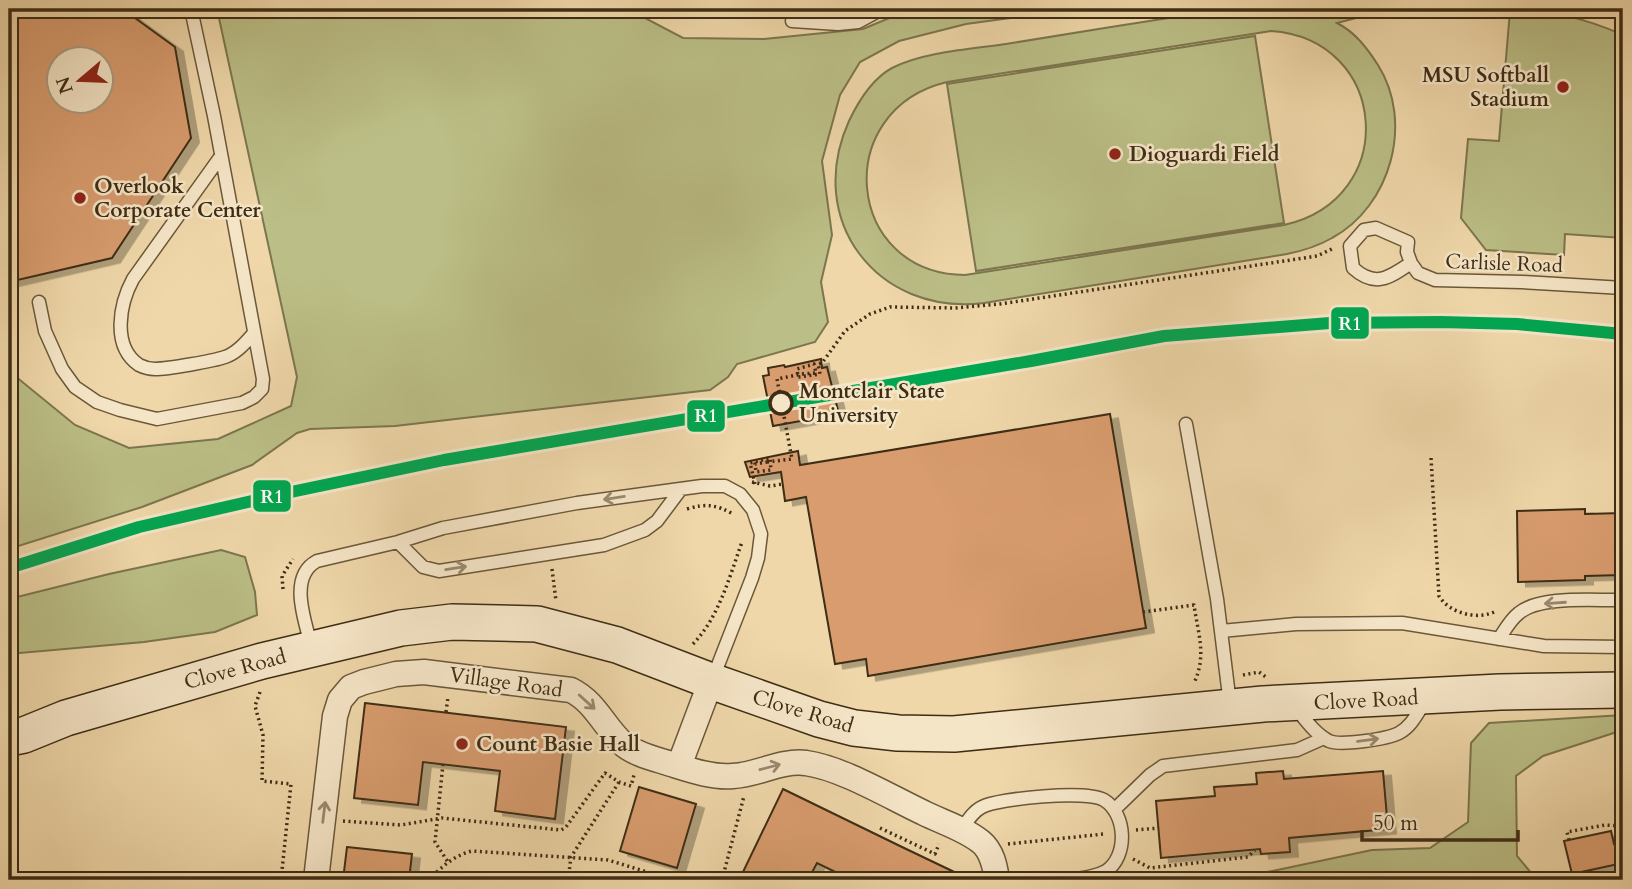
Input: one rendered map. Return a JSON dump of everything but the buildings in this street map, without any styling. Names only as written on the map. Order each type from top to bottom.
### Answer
[{"type":"street","name":"Clove Road","points":[[9,738],[24,735],[66,718],[262,660],[401,628],[452,622],[537,624],[702,663],[819,719],[854,728],[925,734],[954,734],[1293,704],[1429,696],[1623,690]]},
{"type":"street","points":[[679,766],[702,663]]},
{"type":"street","name":"Village Road","points":[[316,880],[335,716],[341,700],[351,687],[364,682],[424,671],[571,691],[590,702],[622,743],[631,750],[679,766],[720,776],[749,774],[790,763],[807,764],[834,772],[865,785],[951,835],[981,842],[988,849]]},
{"type":"street","points":[[988,849],[995,865],[997,880]]},
{"type":"lane","points":[[39,302],[51,350],[75,387],[97,402],[157,419],[242,403],[262,389],[263,379],[191,9]]},
{"type":"lane","points":[[792,21],[838,24],[858,22],[882,9]]},
{"type":"lane","points":[[221,156],[133,279],[121,310],[124,343],[139,365],[152,369],[226,357],[243,346],[254,333]]},
{"type":"lane","points":[[1376,228],[1408,242],[1407,252],[1411,263],[1388,277],[1368,279],[1353,268],[1350,246],[1364,230],[1376,228]]},
{"type":"lane","name":"Carlisle Road","points":[[1411,263],[1418,273],[1435,280],[1623,288]]},
{"type":"lane","points":[[1186,424],[1221,631],[1231,708]]},
{"type":"lane","points":[[312,649],[300,597],[301,582],[309,565],[317,561],[398,542],[443,528],[577,503],[725,486],[740,494],[753,510],[761,534],[758,558],[752,578],[702,663]]},
{"type":"lane","points":[[398,542],[423,566],[439,571],[604,545],[645,530],[657,521],[681,489]]},
{"type":"lane","points":[[1499,639],[1520,611],[1533,606],[1549,602],[1623,600]]},
{"type":"lane","points":[[1221,631],[1296,624],[1402,623],[1544,646],[1623,647]]},
{"type":"lane","points":[[1293,704],[1324,738],[1332,743],[1343,743],[1390,737],[1399,733],[1411,723],[1429,696]]},
{"type":"lane","points":[[1114,810],[1163,766],[1297,750],[1324,738]]},
{"type":"lane","points":[[951,835],[973,814],[990,804],[1071,794],[1105,801],[1114,810],[1120,824],[1121,849],[1114,863],[1106,871],[1070,880]]},
{"type":"path","points":[[755,484],[750,463],[769,458],[771,470],[756,472],[755,464],[767,462],[792,459],[778,379],[802,374],[816,373],[814,364],[797,369],[797,377],[820,374],[818,364],[822,363],[845,331],[870,314],[890,307],[955,308],[1000,304],[1317,256],[1334,248],[1350,246]]},
{"type":"path","points":[[1431,458],[1439,596],[1448,608],[1482,617],[1496,611],[1505,603]]},
{"type":"path","points":[[734,514],[740,521]]},
{"type":"path","points":[[702,663],[701,637],[716,611],[743,540]]},
{"type":"path","points":[[552,569],[557,607]]},
{"type":"path","points":[[1143,612],[1194,605],[1202,656],[1194,683],[1187,687]]},
{"type":"path","points":[[263,689],[257,694],[255,706],[263,735],[261,781],[290,784],[281,880]]},
{"type":"path","points":[[340,820],[401,825],[442,818],[561,830],[566,827],[605,773],[631,786],[635,769],[646,773],[651,757]]},
{"type":"path","points":[[443,764],[435,842],[448,862]]},
{"type":"path","points":[[722,880],[749,774]]},
{"type":"path","points":[[568,880],[571,857],[619,782]]},
{"type":"path","points":[[1124,800],[1135,816],[1138,839]]},
{"type":"path","points":[[289,813],[299,815]]},
{"type":"path","points":[[1569,840],[1567,832],[1605,825],[1623,826]]},
{"type":"path","points":[[880,828],[935,853],[951,835]]},
{"type":"path","points":[[988,849],[998,845],[1159,828]]},
{"type":"path","points":[[902,847],[906,840]]},
{"type":"path","points":[[1135,849],[1133,859],[1150,868],[1248,857],[1255,850]]},
{"type":"path","points":[[429,880],[448,862],[462,853],[472,851],[608,860],[673,880]]},
{"type":"green space","points":[[217,9],[628,9],[683,38],[764,39],[863,29],[911,9],[1076,9],[966,24],[899,41],[860,62],[840,95],[822,161],[832,235],[821,282],[828,322],[815,342],[737,364],[728,377],[710,390],[395,426],[310,429],[297,433],[252,465],[142,507],[9,549],[9,371],[75,425],[129,448],[218,439],[291,406],[297,377]]},
{"type":"green space","points":[[1226,9],[1354,9],[1356,18],[1337,23],[1360,41],[1378,65],[1389,87],[1395,136],[1391,161],[1382,184],[1369,205],[1352,224],[1332,238],[1287,254],[984,303],[946,303],[911,294],[882,277],[860,254],[844,226],[836,193],[837,158],[857,106],[872,85],[892,68],[932,55]],"holes":[[[1271,31],[1310,41],[1339,61],[1358,89],[1366,121],[1362,154],[1348,185],[1322,210],[1284,225],[965,275],[925,268],[895,248],[876,221],[867,189],[870,155],[884,124],[909,98],[947,82]]]},
{"type":"green space","name":"MSU Softball Stadium","points":[[1510,11],[1568,17],[1623,35],[1623,238],[1565,234],[1564,255],[1486,250],[1461,218],[1468,139],[1499,141]]},
{"type":"green space","name":"Dioguardi Field","points":[[1255,36],[1284,223],[976,271],[947,84]]},
{"type":"green space","points":[[221,550],[245,557],[255,592],[257,615],[215,632],[144,642],[9,654],[9,599]]},
{"type":"green space","points":[[1623,715],[1623,730],[1543,756],[1516,776],[1517,856],[1537,880],[1230,880],[1372,850],[1430,848],[1468,822],[1471,743],[1489,723]]},
{"type":"railway","points":[[9,568],[139,527],[444,460],[1164,336],[1330,323],[1441,322],[1517,324],[1623,334]]},
{"type":"transit line","name":"R1","points":[[9,568],[139,527],[444,460],[1164,336],[1330,323],[1441,322],[1517,324],[1623,334]]},
{"type":"place","name":"MSU Softball Stadium","points":[[1563,87]]},
{"type":"place","name":"Dioguardi Field","points":[[1115,154]]},
{"type":"place","name":"Overlook Corporate Center","points":[[80,198]]},
{"type":"place","name":"Montclair State University","points":[[781,403]]},
{"type":"place","name":"Count Basie Hall","points":[[462,744]]}]
